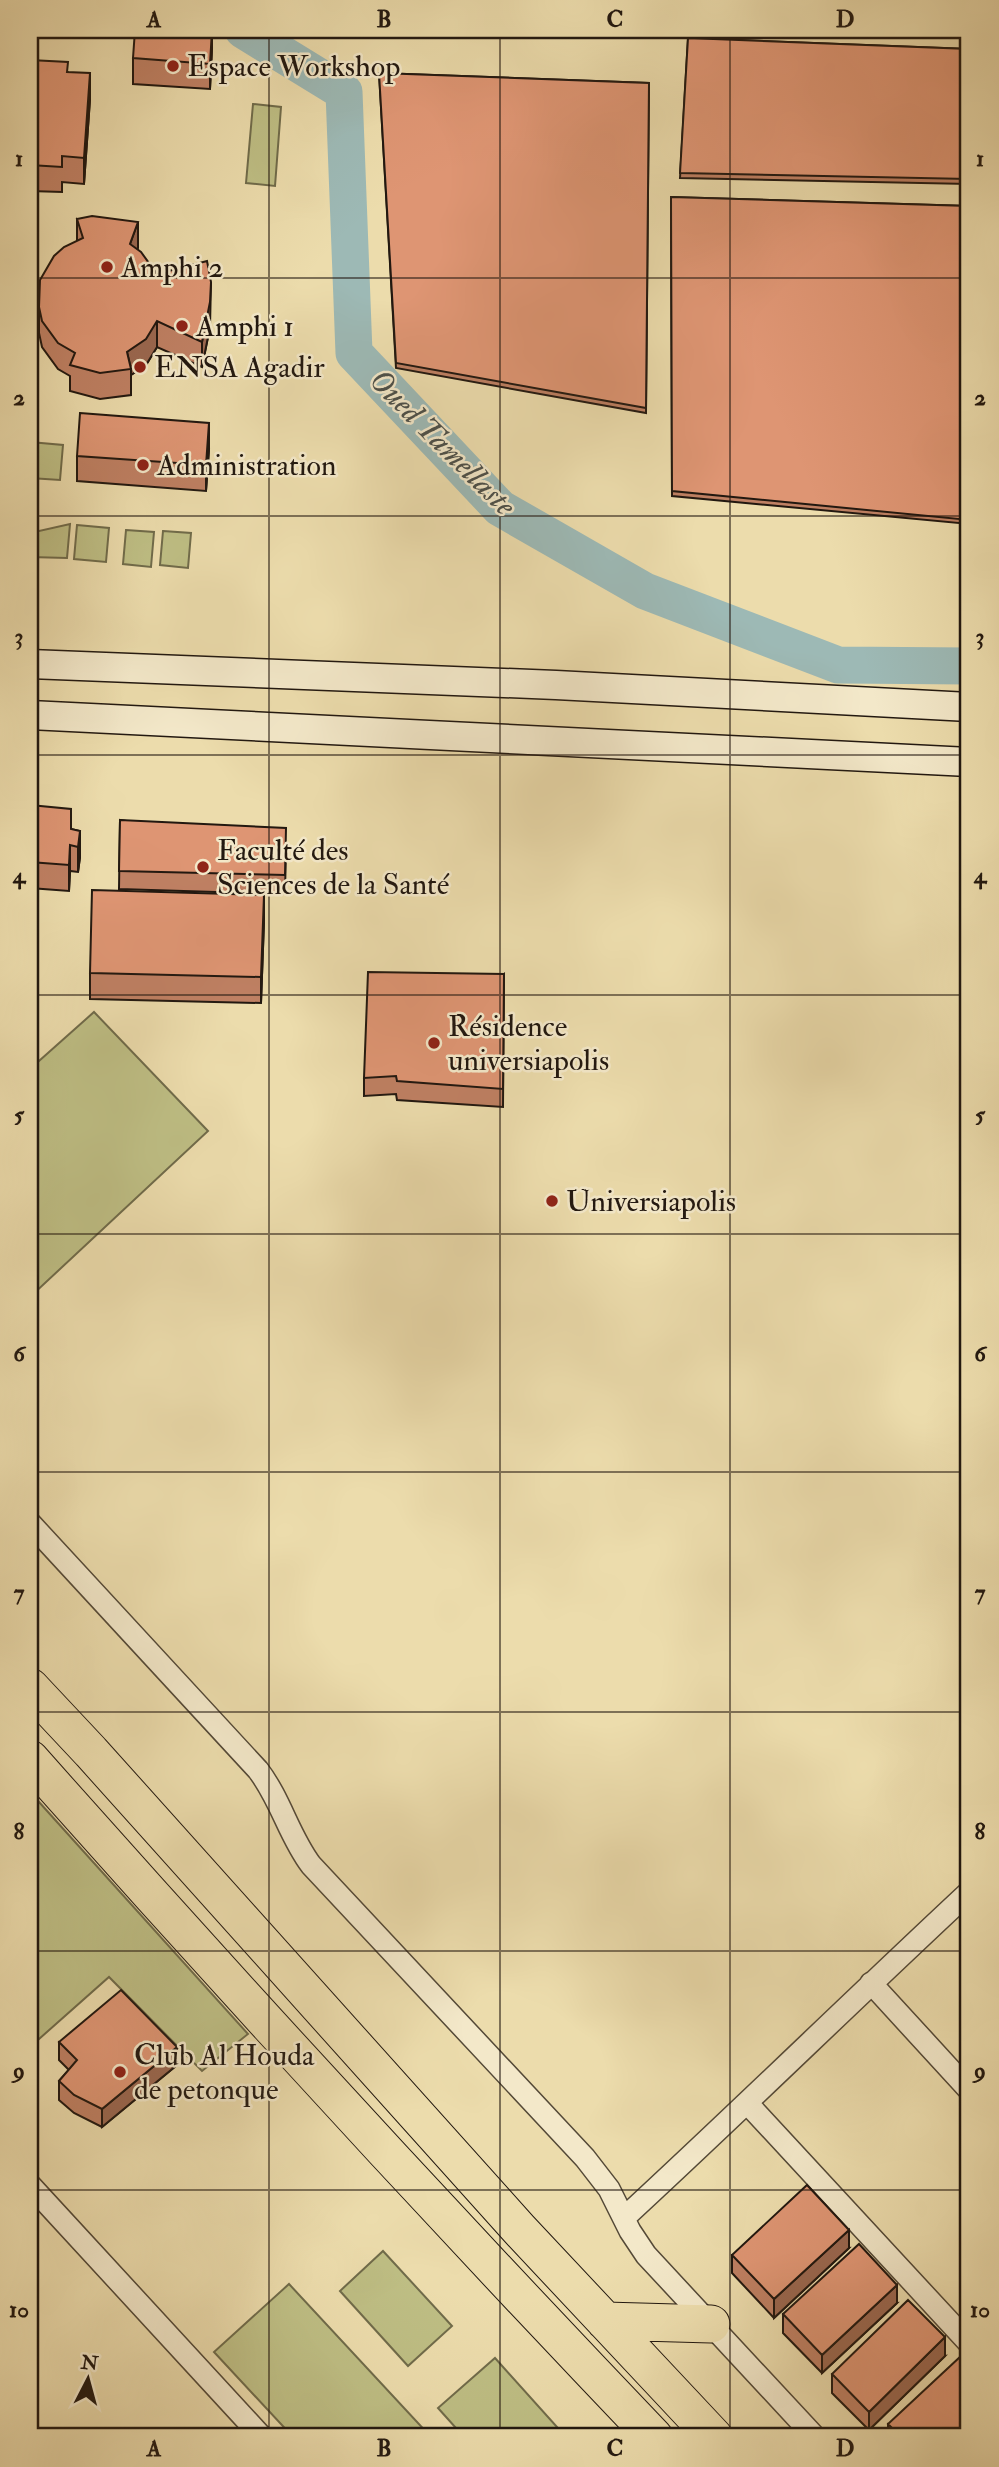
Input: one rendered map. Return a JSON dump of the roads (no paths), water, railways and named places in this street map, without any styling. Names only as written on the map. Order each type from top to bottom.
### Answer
[{"type":"highway","points":[[30,1687],[519,2229],[714,2437]]},
{"type":"highway","points":[[30,1759],[181,1929],[468,2242],[654,2437]]},
{"type":"highway","points":[[605,2321],[710,2324]]},
{"type":"main road","points":[[30,664],[542,685],[969,707]]},
{"type":"main road","points":[[30,715],[969,762]]},
{"type":"street","points":[[30,1522],[258,1770],[275,1795],[297,1845],[311,1865],[585,2158],[609,2189],[646,2255],[815,2437]]},
{"type":"street","points":[[624,2218],[748,2104],[871,1983],[969,1892]]},
{"type":"street","points":[[871,1983],[969,2090]]},
{"type":"street","points":[[748,2104],[969,2343]]},
{"type":"street","points":[[30,2185],[262,2437]]},
{"type":"waterway","name":"Oued Tamellaste","points":[[243,30],[344,92],[354,353],[500,508],[645,591],[838,665],[969,666]]},
{"type":"place","name":"Espace Workshop","points":[[173,66]]},
{"type":"place","name":"Amphi 2","points":[[107,267]]},
{"type":"place","name":"Amphi 1","points":[[182,326]]},
{"type":"place","name":"ENSA Agadir","points":[[140,367]]},
{"type":"place","name":"Administration","points":[[143,465]]},
{"type":"place","name":"Faculté des Sciences de la Santé","points":[[203,867]]},
{"type":"place","name":"Résidence universiapolis","points":[[434,1043]]},
{"type":"place","name":"Universiapolis","points":[[552,1201]]},
{"type":"place","name":"Club Al Houda de petonque","points":[[120,2072]]}]
